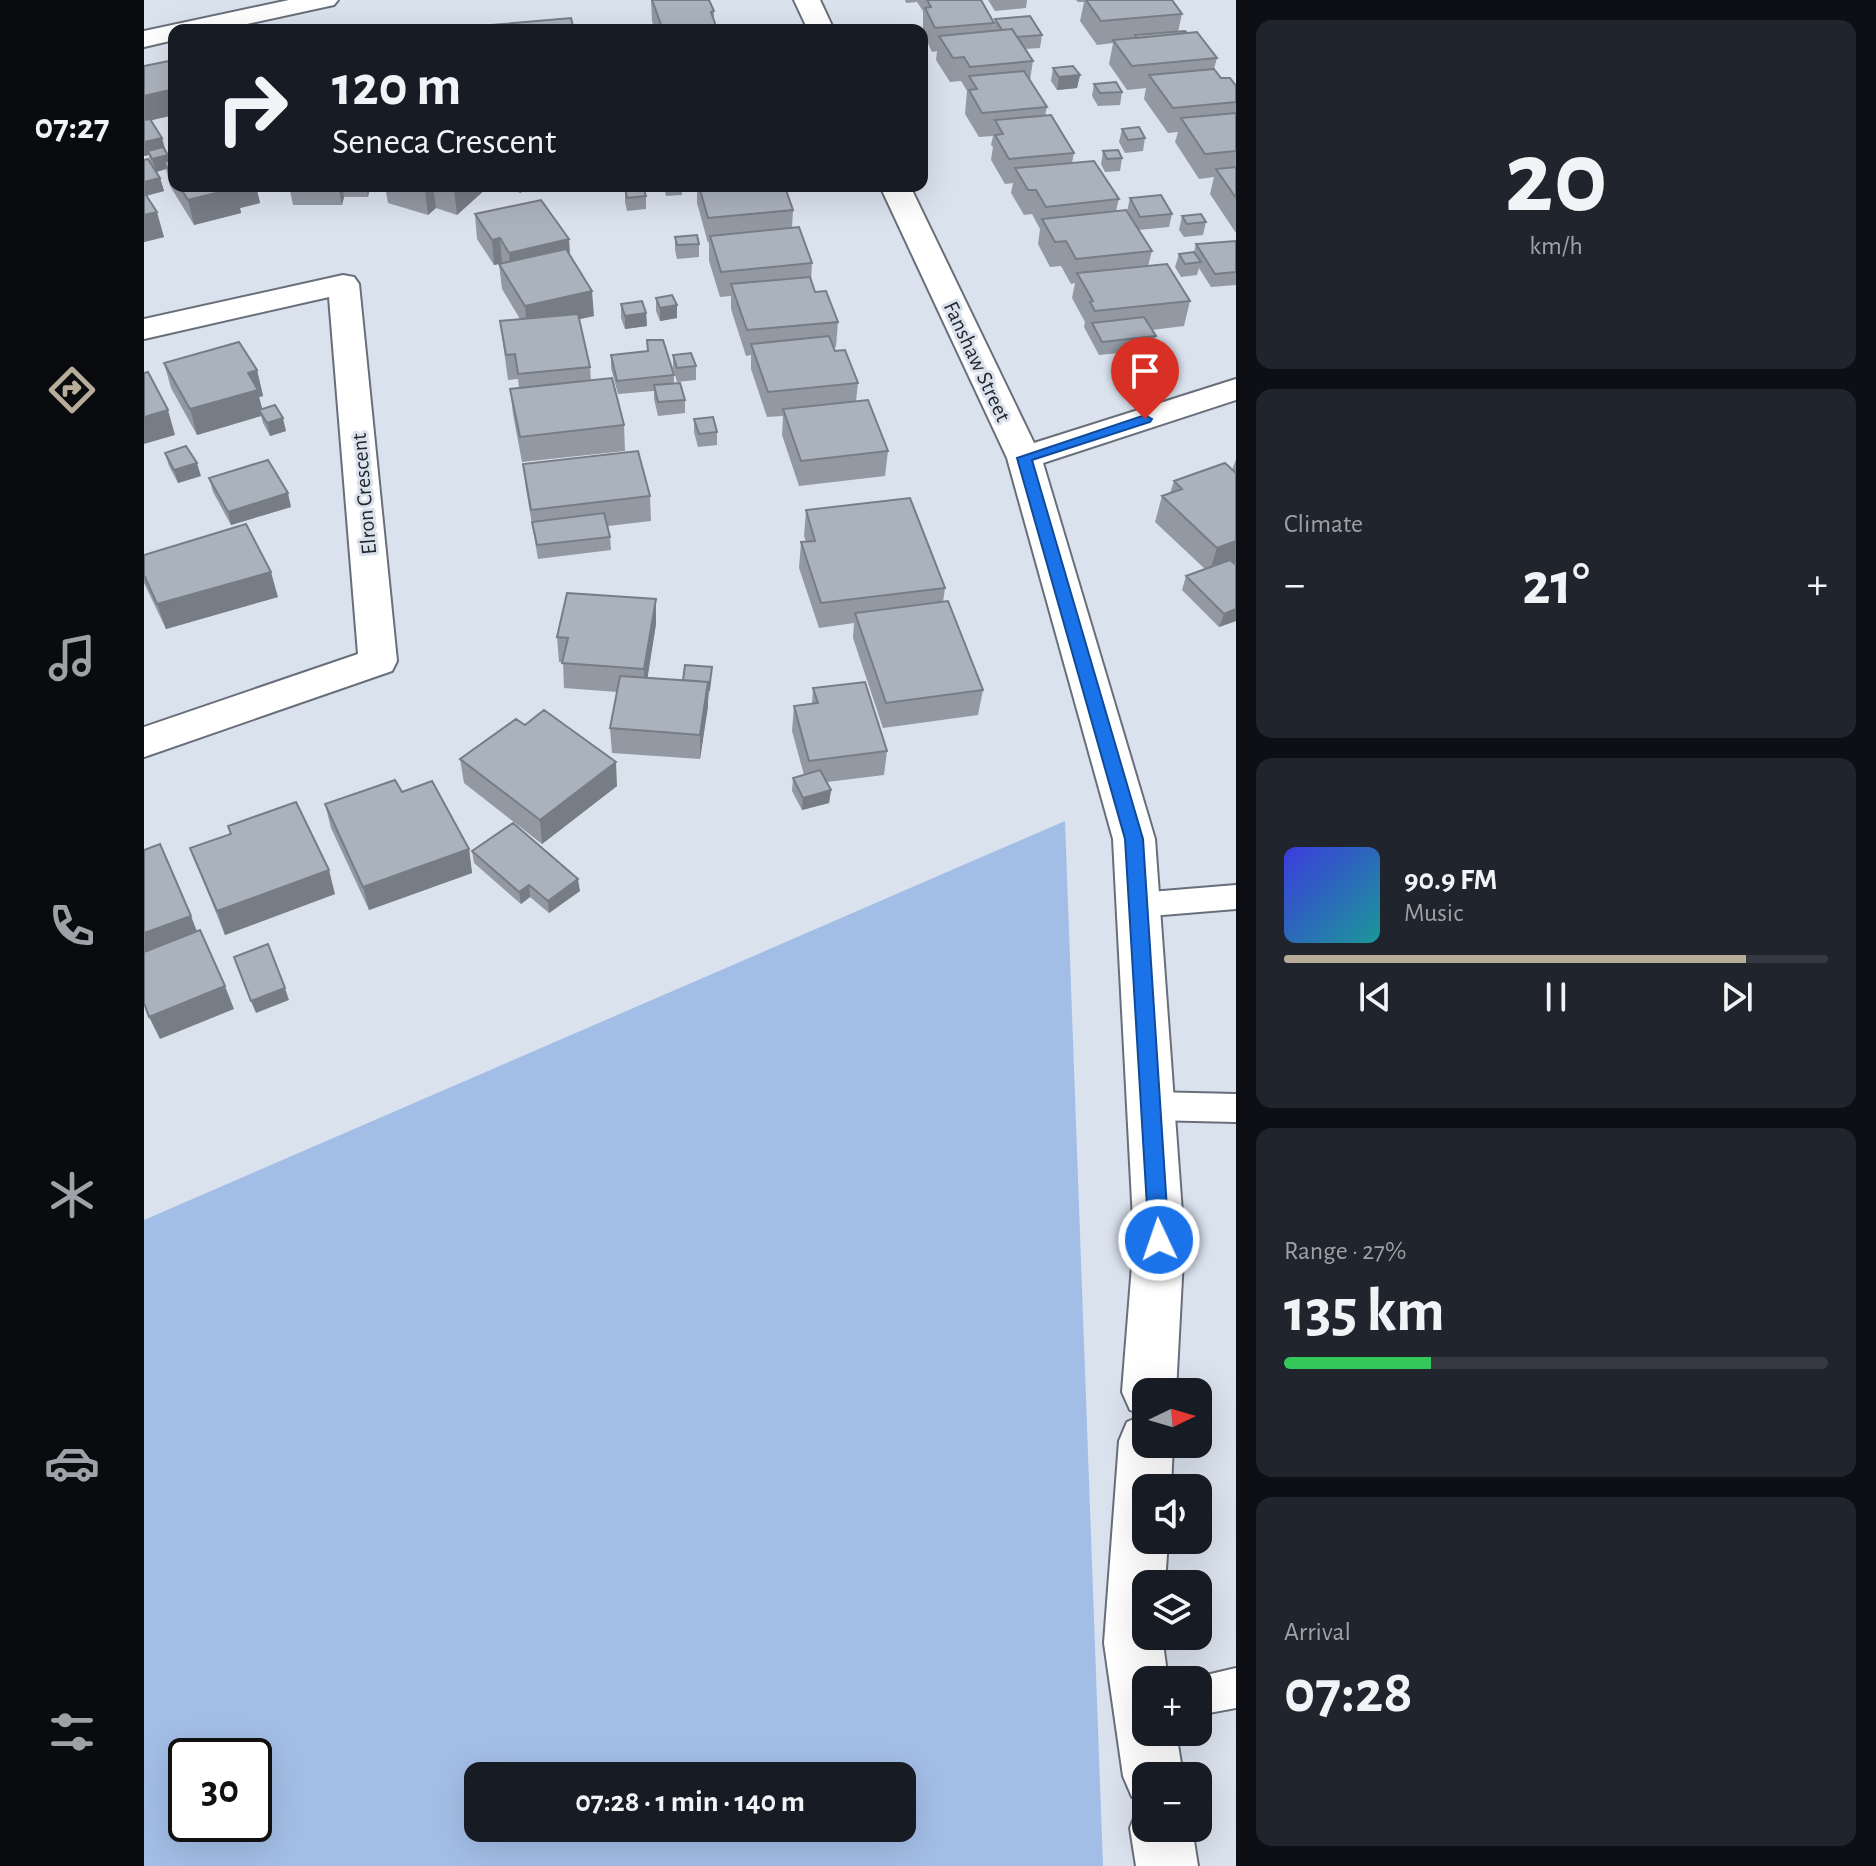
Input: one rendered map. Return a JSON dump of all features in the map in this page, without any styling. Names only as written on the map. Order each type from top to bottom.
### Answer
[{"type":"street","points":[[212,24],[325,0]]},
{"type":"street","points":[[807,0],[818,24]]},
{"type":"street","points":[[144,39],[168,33]]},
{"type":"street","name":"Fanshaw Street","points":[[898,192],[1024,458],[1134,839],[1159,1240],[1150,1378]]},
{"type":"street","name":"Elron Crescent","points":[[144,329],[343,284],[378,661],[144,742]]},
{"type":"street","points":[[1024,458],[1236,389]]},
{"type":"street","points":[[1137,1666],[1133,1643],[1145,1458]]},
{"type":"street","points":[[1163,1842],[1167,1866]]},
{"type":"lane","points":[[1138,905],[1236,897]]},
{"type":"lane","points":[[1151,1106],[1236,1108]]},
{"type":"lane","points":[[1212,1692],[1236,1688]]},
{"type":"shaded area","points":[[1065,821],[1103,1866],[144,1866],[144,1220]]},
{"type":"building","points":[[652,0],[709,0],[714,11],[711,12],[715,24],[661,24]]},
{"type":"building","points":[[927,0],[981,0],[994,23],[935,28],[925,8],[931,7]]},
{"type":"building","points":[[1086,0],[1172,0],[1182,14],[1101,21]]},
{"type":"building","points":[[1030,16],[1042,35],[1017,37],[1012,29],[1002,30],[995,19]]},
{"type":"building","points":[[571,18],[572,24],[503,24]]},
{"type":"building","points":[[1012,29],[1033,61],[970,67],[964,57],[953,58],[939,36]]},
{"type":"building","points":[[1197,32],[1217,58],[1132,66],[1113,40]]},
{"type":"building","points":[[1187,33],[1137,38],[1135,35]]},
{"type":"building","points":[[168,61],[168,90],[144,96],[144,66]]},
{"type":"building","points":[[1073,66],[1080,75],[1059,77],[1053,68]]},
{"type":"building","points":[[1214,69],[1221,78],[1230,78],[1236,86],[1236,102],[1173,108],[1149,75]]},
{"type":"building","points":[[1024,71],[1047,107],[982,113],[969,90],[977,89],[969,76]]},
{"type":"building","points":[[1116,82],[1122,92],[1100,93],[1094,84]]},
{"type":"building","points":[[1236,113],[1236,151],[1205,154],[1181,118]]},
{"type":"building","points":[[1051,115],[1074,153],[1009,159],[995,135],[1003,134],[995,120]]},
{"type":"building","points":[[150,119],[162,138],[144,142],[144,120]]},
{"type":"building","points":[[1139,127],[1145,138],[1128,140],[1122,129]]},
{"type":"building","points":[[163,147],[168,155],[152,159],[148,151]]},
{"type":"building","points":[[1118,150],[1122,158],[1107,159],[1103,151]]},
{"type":"building","points":[[148,159],[160,178],[144,182],[144,160]]},
{"type":"building","points":[[1094,161],[1119,199],[1046,207],[1036,190],[1028,190],[1015,168]]},
{"type":"building","points":[[1236,167],[1236,198],[1216,169]]},
{"type":"building","points":[[144,192],[157,212],[144,215]]},
{"type":"building","points":[[183,192],[220,192],[188,200]]},
{"type":"building","points":[[626,192],[645,192],[646,196],[627,198]]},
{"type":"building","points":[[701,192],[787,192],[793,210],[708,218]]},
{"type":"building","points":[[1161,195],[1172,214],[1140,217],[1130,198]]},
{"type":"building","points":[[541,200],[569,239],[509,253],[500,238],[492,240],[475,214]]},
{"type":"building","points":[[1126,210],[1152,251],[1076,259],[1066,241],[1055,242],[1042,219]]},
{"type":"building","points":[[1201,214],[1206,222],[1187,224],[1182,216]]},
{"type":"building","points":[[799,227],[812,263],[721,272],[710,236]]},
{"type":"building","points":[[697,235],[699,244],[677,245],[675,237]]},
{"type":"building","points":[[1236,241],[1236,272],[1215,274],[1196,244]]},
{"type":"building","points":[[566,249],[592,291],[525,306],[499,264]]},
{"type":"building","points":[[1194,252],[1201,262],[1185,264],[1179,254]]},
{"type":"building","points":[[1167,264],[1190,301],[1095,311],[1090,302],[1093,301],[1077,273]]},
{"type":"building","points":[[810,277],[815,292],[826,291],[838,322],[747,330],[731,284]]},
{"type":"building","points":[[672,295],[677,305],[660,308],[656,298]]},
{"type":"building","points":[[642,301],[646,313],[625,316],[621,304]]},
{"type":"building","points":[[578,314],[590,367],[518,374],[515,354],[506,355],[500,321]]},
{"type":"building","points":[[1144,317],[1156,336],[1102,342],[1092,323]]},
{"type":"building","points":[[829,336],[835,351],[845,350],[858,383],[768,392],[751,344]]},
{"type":"building","points":[[647,340],[663,340],[674,375],[617,381],[611,355],[648,351]]},
{"type":"building","points":[[239,342],[257,370],[248,373],[258,390],[190,409],[164,363]]},
{"type":"building","points":[[691,353],[696,366],[677,368],[673,355]]},
{"type":"building","points":[[148,372],[168,410],[144,417],[144,373]]},
{"type":"building","points":[[612,378],[624,425],[520,437],[510,389]]},
{"type":"building","points":[[680,383],[685,400],[658,402],[654,385]]},
{"type":"building","points":[[868,400],[888,451],[801,461],[783,409]]},
{"type":"building","points":[[275,405],[283,418],[267,423],[259,410]]},
{"type":"building","points":[[713,417],[717,432],[699,434],[694,419]]},
{"type":"building","points":[[186,446],[197,463],[174,470],[165,453]]},
{"type":"building","points":[[638,451],[650,496],[531,510],[523,464]]},
{"type":"building","points":[[268,460],[288,493],[228,512],[209,478]]},
{"type":"building","points":[[1225,463],[1236,473],[1236,541],[1217,548],[1162,496],[1182,489],[1174,481]]},
{"type":"building","points":[[910,498],[945,588],[821,603],[801,542],[815,541],[806,510]]},
{"type":"building","points":[[604,513],[610,537],[537,545],[532,522]]},
{"type":"building","points":[[246,524],[271,572],[157,604],[144,575],[144,555]]},
{"type":"building","points":[[1230,560],[1236,565],[1236,609],[1224,614],[1186,576]]},
{"type":"building","points":[[567,593],[656,599],[644,669],[562,663],[568,638],[557,637]]},
{"type":"building","points":[[948,601],[983,690],[886,703],[855,613]]},
{"type":"building","points":[[685,665],[712,667],[709,690],[708,682],[683,680]]},
{"type":"building","points":[[620,676],[708,682],[700,735],[610,728]]},
{"type":"building","points":[[865,682],[887,751],[809,761],[794,706],[818,703],[813,688]]},
{"type":"building","points":[[544,710],[616,762],[540,820],[460,759],[516,719],[525,725]]},
{"type":"building","points":[[820,770],[831,790],[803,798],[793,778]]},
{"type":"building","points":[[395,780],[402,792],[432,781],[469,849],[363,887],[325,804]]},
{"type":"building","points":[[296,802],[329,870],[217,911],[190,848],[231,834],[228,826]]},
{"type":"building","points":[[513,823],[578,879],[548,901],[529,885],[519,892],[472,851]]},
{"type":"building","points":[[160,844],[191,916],[144,933],[144,850]]},
{"type":"building","points":[[200,930],[225,986],[149,1017],[144,1003],[144,952]]},
{"type":"building","points":[[268,944],[285,988],[251,1001],[234,957]]},
{"type":"route","points":[[1145,419],[1024,458],[1134,839],[1159,1240]]}]
